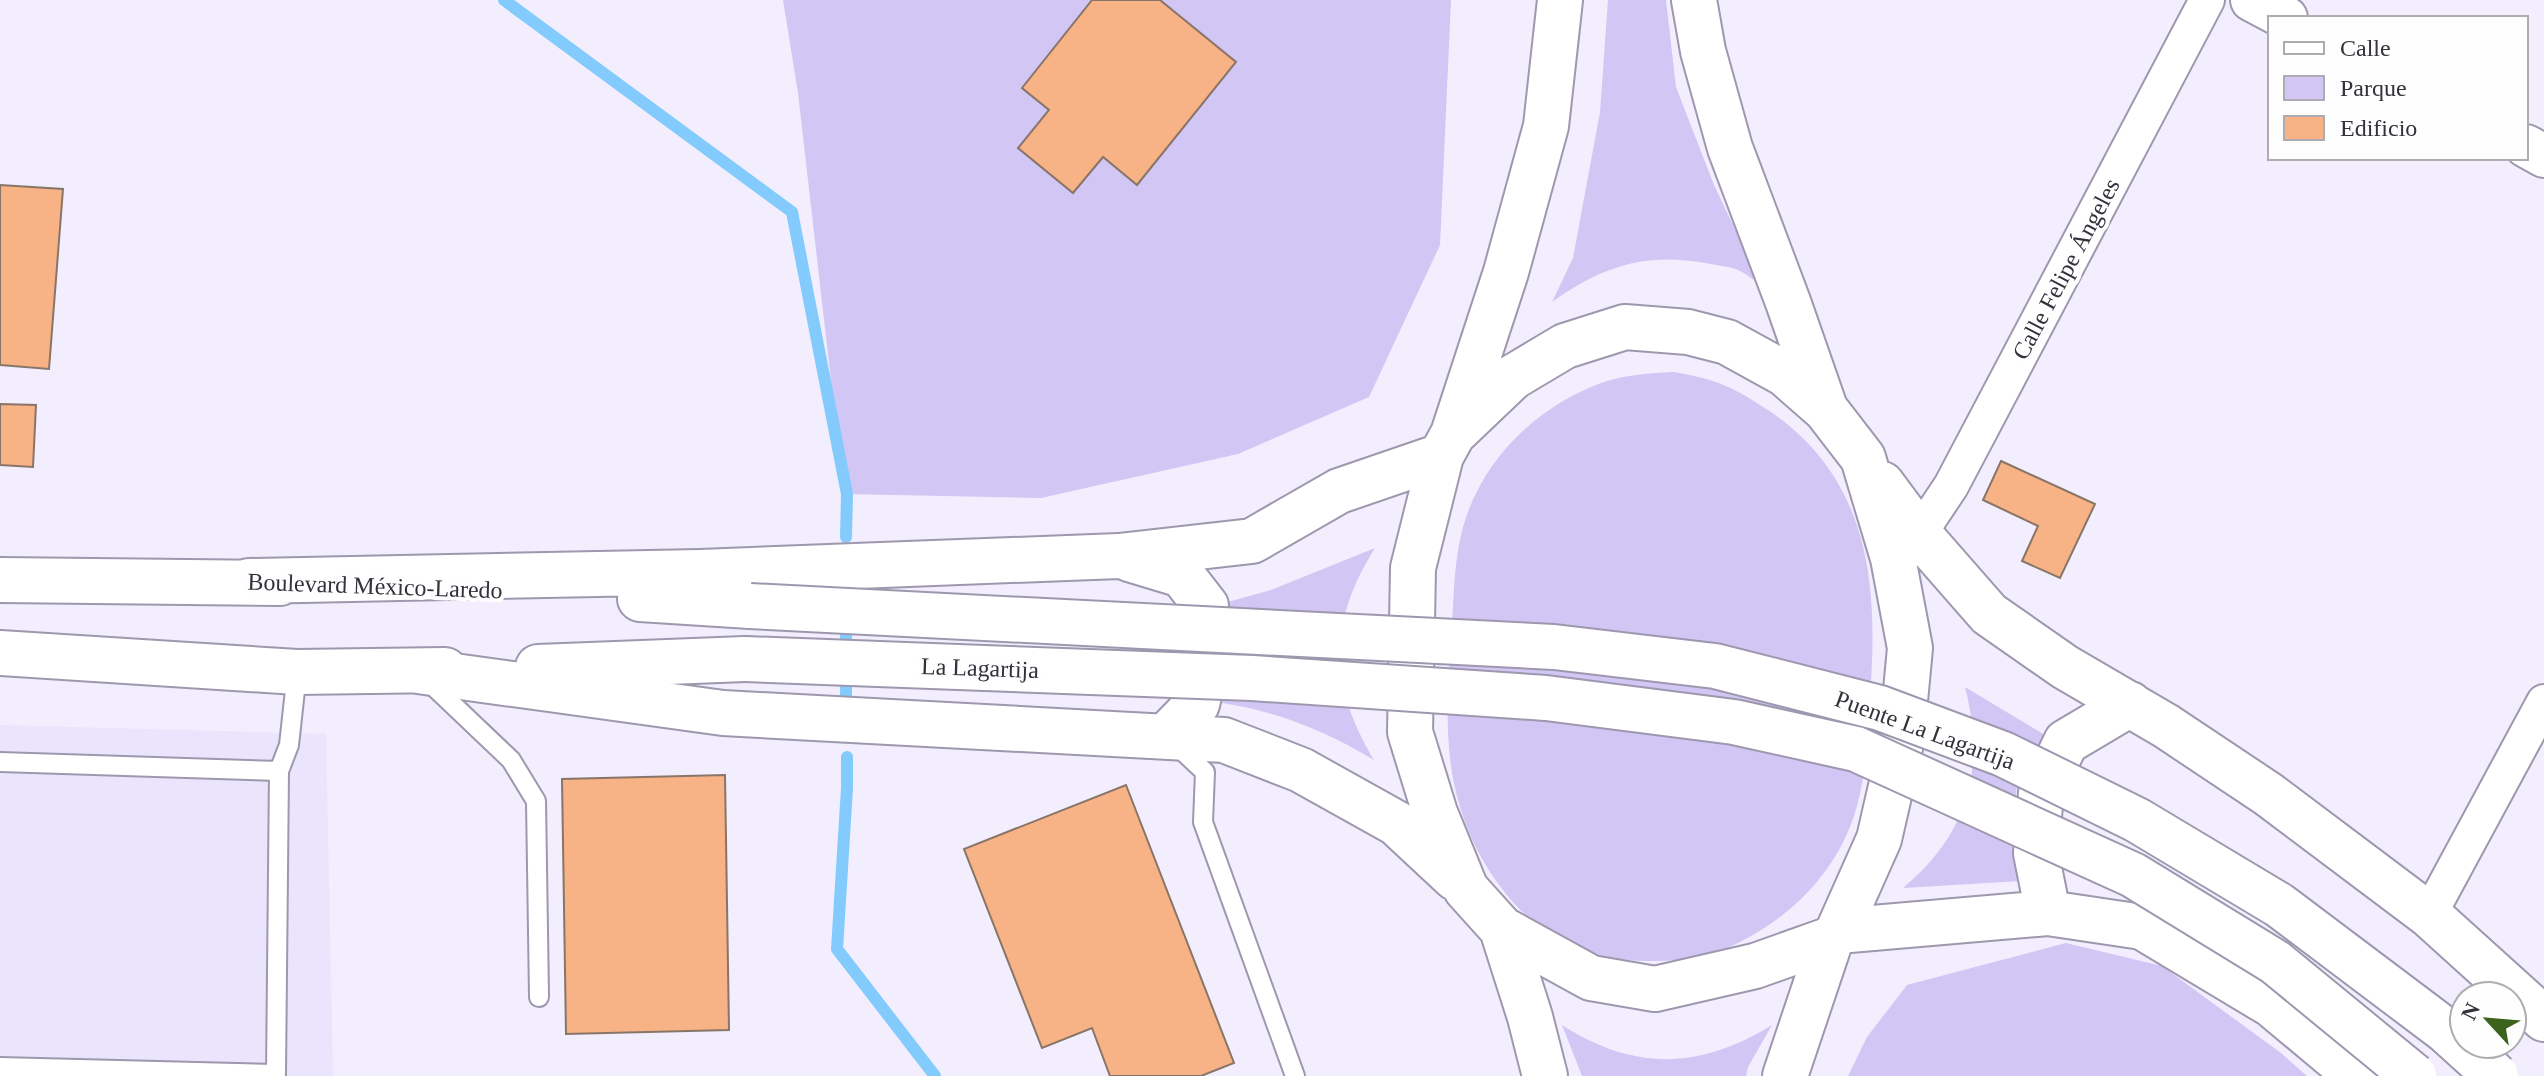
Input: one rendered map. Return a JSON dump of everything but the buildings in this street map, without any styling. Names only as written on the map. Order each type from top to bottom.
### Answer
[{"type":"main road","points":[[1466,889],[1435,813],[1410,732],[1413,568],[1447,445],[1506,272],[1546,126],[1560,0]]},
{"type":"main road","points":[[1694,0],[1703,51],[1730,148],[1826,410]]},
{"type":"main road","points":[[249,581],[732,571],[1119,556],[1252,541],[1339,491],[1447,445],[1513,377],[1565,346],[1625,327],[1688,332],[1727,342],[1785,374],[1826,410],[1919,534],[1989,614],[2065,667],[2166,726],[2268,794],[2429,915],[2544,1019]]},
{"type":"main road","points":[[1785,1076],[1834,935],[1879,839],[1901,743],[1910,648],[1893,558],[1863,458]]},
{"type":"main road","points":[[1119,556],[1182,575],[1206,606],[1206,667],[1197,704],[1166,736]]},
{"type":"main road","name":"Boulevard México-Laredo","points":[[0,580],[249,581],[552,593],[750,606]]},
{"type":"main road","name":"La Lagartija","points":[[750,606],[1215,630]]},
{"type":"main road","name":"Puente La Lagartija","points":[[1215,630],[1568,648],[1715,666],[1880,708],[2003,754],[2150,828],[2279,905],[2445,1030],[2496,1076]]},
{"type":"main road","points":[[0,653],[297,672],[418,671],[723,713],[1224,740],[1301,770],[1396,823],[1466,889],[1502,929],[1591,978],[1655,989],[1755,966],[1834,935],[2048,913],[2142,927],[2272,1005],[2357,1076]]},
{"type":"main road","name":"La Lagartija","points":[[418,671],[745,659],[1215,676]]},
{"type":"main road","name":"Puente La Lagartija","points":[[1215,676],[1546,698],[1734,722],[1856,749],[2133,875],[2275,962],[2414,1076]]},
{"type":"main road","points":[[2048,913],[2036,853],[2041,793],[2066,742],[2130,704]]},
{"type":"main road","points":[[1502,929],[1545,1076]]},
{"type":"street","name":"Calle Felipe Ángeles","points":[[1919,534],[1951,486],[2207,0]]},
{"type":"street","points":[[2252,0],[2282,16]]},
{"type":"street","points":[[2429,915],[2544,702]]},
{"type":"lane","points":[[418,671],[511,760],[536,801],[539,997]]},
{"type":"lane","points":[[0,1067],[276,1074],[279,771],[289,745],[297,672]]},
{"type":"lane","points":[[1166,736],[1205,772],[1203,822],[1295,1076]]},
{"type":"lane","points":[[0,762],[279,771]]},
{"type":"shaded area","points":[[0,725],[326,734],[333,1076],[0,1076]]},
{"type":"green space","points":[[783,0],[1451,0],[1440,245],[1369,397],[1238,454],[1041,498],[844,494],[798,93]]},
{"type":"green space","points":[[1608,0],[1666,0],[1676,87],[1714,185],[1762,286],[1732,268],[1683,260],[1643,261],[1606,271],[1552,302],[1573,258],[1600,112]]},
{"type":"green space","points":[[1674,372],[1714,382],[1758,403],[1805,440],[1831,472],[1850,507],[1862,544],[1870,583],[1872,665],[1866,753],[1859,798],[1842,845],[1814,885],[1778,918],[1726,949],[1682,959],[1637,961],[1581,950],[1544,930],[1500,886],[1469,832],[1456,792],[1449,749],[1448,684],[1454,583],[1463,527],[1472,503],[1483,480],[1515,439],[1534,421],[1577,393],[1619,378]]},
{"type":"green space","points":[[1375,548],[1349,602],[1342,628],[1340,654],[1342,680],[1349,706],[1374,760],[1301,724],[1263,711],[1222,703],[1241,649],[1238,619],[1224,603],[1271,590]]},
{"type":"green space","points":[[1965,687],[2045,735],[2018,781],[2011,824],[2021,881],[1903,888],[1943,845],[1957,822],[1966,798],[1972,772],[1973,745]]},
{"type":"green space","points":[[2066,943],[2162,966],[2281,1053],[2307,1076],[1848,1076],[1867,1037],[1907,985]]},
{"type":"green space","points":[[1562,1025],[1615,1051],[1667,1059],[1719,1050],[1772,1025],[1746,1076],[1582,1076]]},
{"type":"waterway","points":[[504,0],[792,212],[847,494],[846,537]]},
{"type":"waterway","points":[[846,617],[846,709]]},
{"type":"waterway","points":[[847,757],[837,949],[935,1076]]}]
